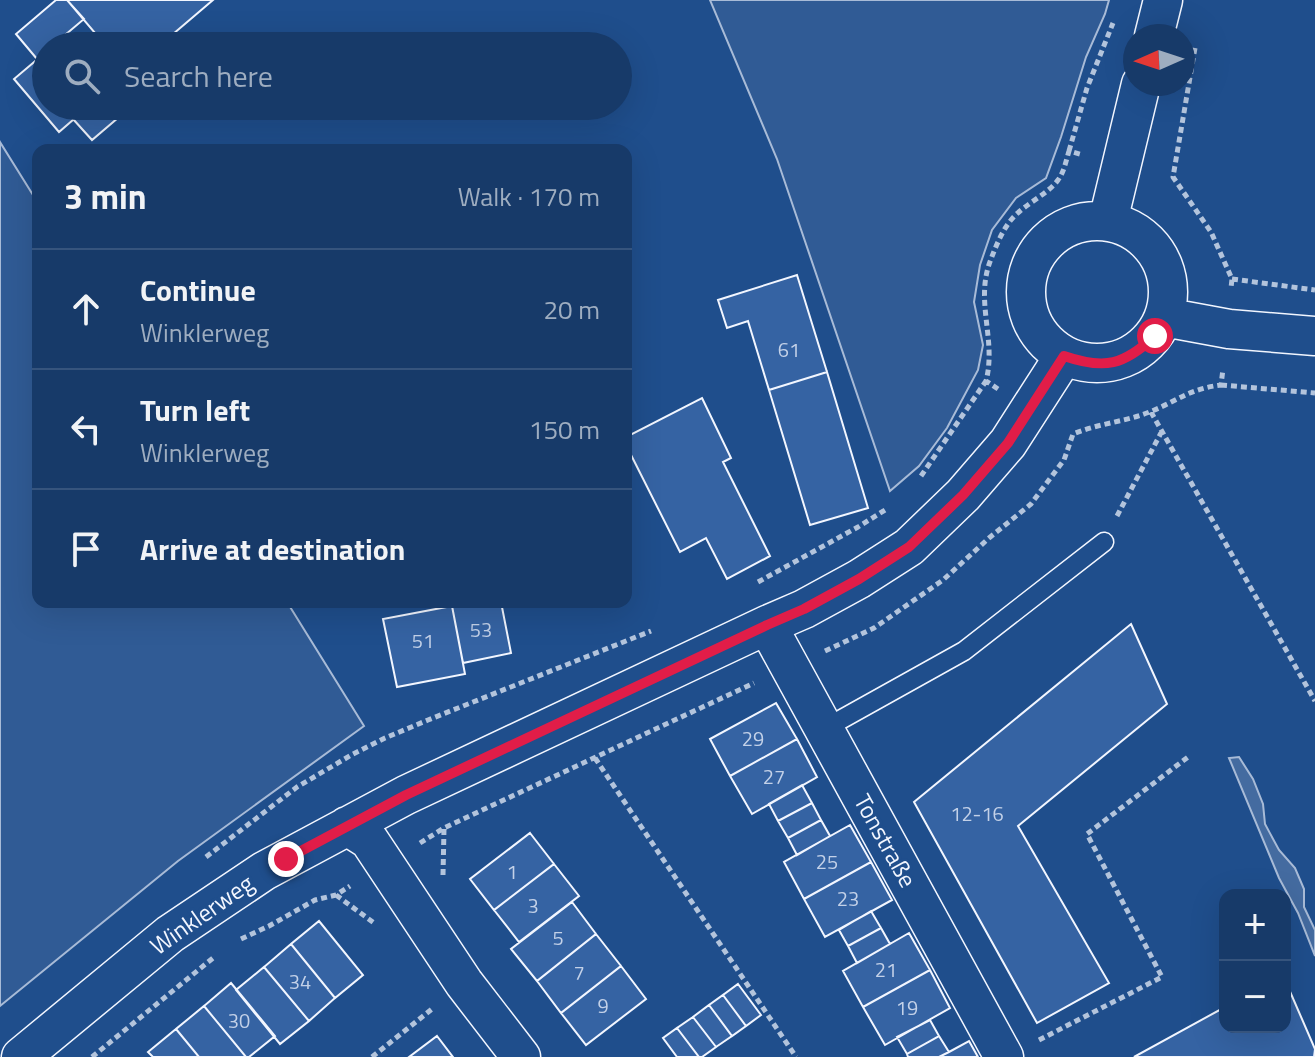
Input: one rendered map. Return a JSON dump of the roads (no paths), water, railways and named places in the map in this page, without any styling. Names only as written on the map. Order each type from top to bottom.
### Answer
[{"type":"street","points":[[1157,24],[1163,0]]},
{"type":"street","points":[[1108,221],[1138,96]]},
{"type":"street","points":[[1108,221],[1133,230],[1153,247],[1164,265],[1169,291],[1164,317],[1155,336],[1127,358],[1112,363],[1087,364],[1064,356],[1046,343],[1033,324],[1027,307],[1029,271],[1036,254],[1062,230],[1085,222],[1108,221]]},
{"type":"street","points":[[1164,317],[1229,329],[1315,336]]},
{"type":"street","name":"Winklerweg","points":[[30,1055],[170,934],[264,871],[406,795],[818,601],[909,547],[972,485],[1008,443],[1064,356]]},
{"type":"street","name":"Tonstraße","points":[[767,625],[824,729],[1017,1050]]},
{"type":"street","points":[[347,826],[369,840],[464,983],[521,1057]]},
{"type":"lane","points":[[824,729],[964,651],[1104,542]]}]
